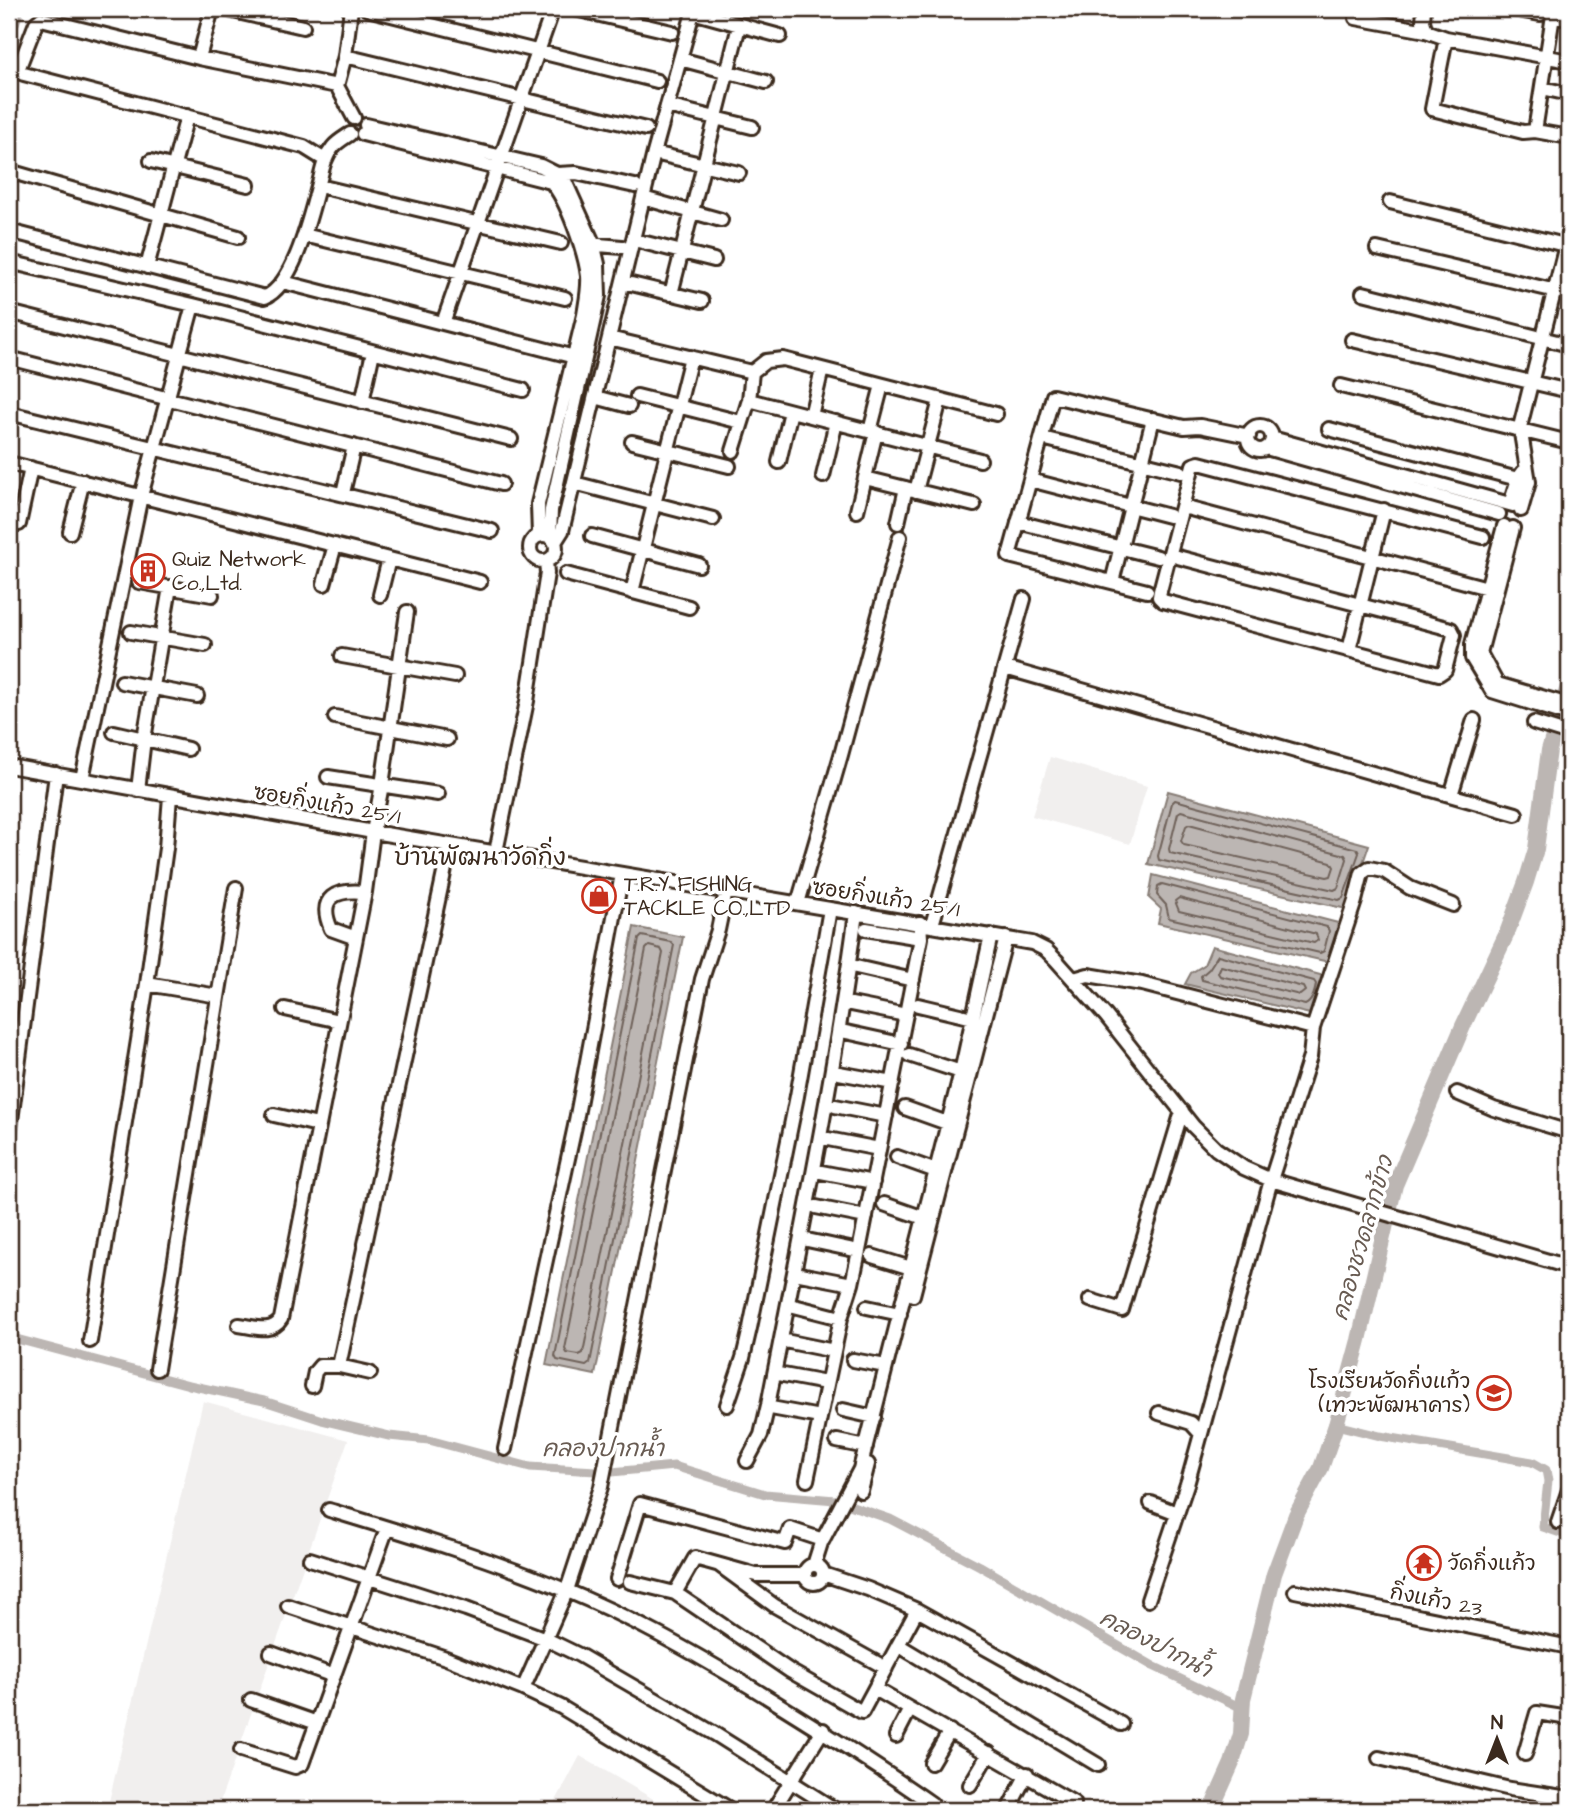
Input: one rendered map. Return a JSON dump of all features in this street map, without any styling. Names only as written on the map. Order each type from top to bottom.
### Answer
[{"type":"street","points":[[199,58],[212,9]]},
{"type":"street","points":[[224,9],[303,27]]},
{"type":"street","points":[[351,9],[345,56],[337,86],[354,118],[348,124],[360,131],[497,169],[565,181],[587,244],[598,264],[599,296],[538,504],[555,553],[546,561]]},
{"type":"street","points":[[367,9],[657,81]]},
{"type":"street","points":[[443,323],[553,9]]},
{"type":"street","points":[[576,9],[672,32]]},
{"type":"street","points":[[727,9],[746,9]]},
{"type":"street","points":[[1424,9],[1426,31]]},
{"type":"street","points":[[1513,9],[1549,13],[1569,19]]},
{"type":"street","points":[[546,561],[536,559],[530,552],[531,543],[562,531],[654,153],[691,16],[696,13],[780,36]]},
{"type":"street","points":[[1535,131],[1547,56],[1549,13]]},
{"type":"street","points":[[1356,18],[1569,61]]},
{"type":"street","points":[[325,160],[304,147],[23,74],[20,73],[19,67],[36,23],[41,19],[199,58],[337,86]]},
{"type":"street","points":[[671,294],[739,26]]},
{"type":"street","points":[[1446,38],[1432,109],[1523,132],[1535,131],[1569,138]]},
{"type":"street","points":[[345,56],[646,129]]},
{"type":"street","points":[[680,59],[766,82]]},
{"type":"street","points":[[1542,88],[1569,94]]},
{"type":"street","points":[[667,106],[752,127]]},
{"type":"street","points":[[147,267],[187,116]]},
{"type":"street","points":[[18,233],[265,297],[272,294],[283,282],[304,235],[325,160],[334,146],[360,131],[501,156],[541,166],[554,178]]},
{"type":"street","points":[[654,153],[739,173]]},
{"type":"street","points":[[151,161],[248,185]]},
{"type":"street","points":[[9,172],[238,237]]},
{"type":"street","points":[[554,178],[576,173],[635,186]]},
{"type":"street","points":[[318,186],[561,243]]},
{"type":"street","points":[[643,198],[721,220]]},
{"type":"street","points":[[1390,202],[1568,246],[1521,430],[1527,467],[1515,506],[1522,519],[1505,523],[1394,478]]},
{"type":"street","points":[[304,235],[565,298]]},
{"type":"street","points":[[634,240],[714,260]]},
{"type":"street","points":[[587,244],[622,247]]},
{"type":"street","points":[[1377,249],[1569,295]]},
{"type":"street","points":[[9,262],[193,305],[523,390]]},
{"type":"street","points":[[283,282],[567,355]]},
{"type":"street","points":[[623,282],[702,301]]},
{"type":"street","points":[[1363,293],[1569,345]]},
{"type":"street","points":[[82,779],[141,496],[193,305]]},
{"type":"street","points":[[9,312],[511,439]]},
{"type":"street","points":[[609,338],[752,372]]},
{"type":"street","points":[[1352,340],[1569,391]]},
{"type":"street","points":[[362,402],[373,352]]},
{"type":"street","points":[[632,592],[691,357]]},
{"type":"street","points":[[9,358],[501,484]]},
{"type":"street","points":[[733,451],[749,400],[752,372],[766,361],[775,359],[996,414]]},
{"type":"street","points":[[811,416],[822,369]]},
{"type":"street","points":[[548,538],[577,370]]},
{"type":"street","points":[[857,511],[882,385]]},
{"type":"street","points":[[1341,386],[1569,442]]},
{"type":"street","points":[[1147,591],[1009,556],[1053,396],[1184,427],[1200,426],[1249,436]]},
{"type":"street","points":[[595,397],[680,406],[741,422]]},
{"type":"street","points":[[749,400],[980,460]]},
{"type":"street","points":[[898,523],[928,446],[940,400]]},
{"type":"street","points":[[779,462],[791,411]]},
{"type":"street","points":[[9,413],[492,531]]},
{"type":"street","points":[[1112,582],[1153,419]]},
{"type":"street","points":[[823,476],[836,422]]},
{"type":"street","points":[[1263,426],[1269,429],[1269,443],[1259,450],[1254,447],[1249,436],[1254,428],[1263,426]]},
{"type":"street","points":[[1329,429],[1523,480]]},
{"type":"street","points":[[1042,438],[1181,472]]},
{"type":"street","points":[[632,442],[729,466]]},
{"type":"street","points":[[1269,443],[1394,478],[1515,506]]},
{"type":"street","points":[[343,493],[354,446]]},
{"type":"street","points":[[9,463],[480,582]]},
{"type":"street","points":[[1018,522],[1120,548],[1164,556],[1360,604],[1451,629],[1454,635],[1445,670],[1439,674],[1163,601],[1159,597],[1164,556],[1183,507],[1193,465],[1199,463],[1483,537]]},
{"type":"street","points":[[19,524],[31,468]]},
{"type":"street","points":[[865,478],[974,505]]},
{"type":"street","points":[[1030,480],[1169,516]]},
{"type":"street","points":[[71,532],[83,481]]},
{"type":"street","points":[[543,481],[557,485]]},
{"type":"street","points":[[575,483],[713,519]]},
{"type":"street","points":[[1515,506],[1504,506],[1505,523],[1491,589],[1471,654],[1488,687],[1552,704],[1568,711]]},
{"type":"street","points":[[1183,507],[1491,589]]},
{"type":"street","points":[[1349,650],[1384,510]]},
{"type":"street","points":[[592,537],[698,565]]},
{"type":"street","points":[[798,903],[900,537]]},
{"type":"street","points":[[324,584],[335,545]]},
{"type":"street","points":[[380,595],[390,559]]},
{"type":"street","points":[[496,852],[527,701],[547,573],[546,561]]},
{"type":"street","points":[[566,574],[689,607]]},
{"type":"street","points":[[139,582],[212,595]]},
{"type":"street","points":[[138,790],[170,587]]},
{"type":"street","points":[[807,1480],[826,1383],[859,1251],[921,937],[1024,599]]},
{"type":"street","points":[[239,1325],[271,1328],[277,1326],[281,1319],[365,892],[407,612]]},
{"type":"street","points":[[131,632],[205,645]]},
{"type":"street","points":[[342,656],[455,676]]},
{"type":"street","points":[[1005,668],[1516,814]]},
{"type":"street","points":[[122,682],[197,696]]},
{"type":"street","points":[[335,716],[447,738]]},
{"type":"street","points":[[1451,795],[1474,720]]},
{"type":"street","points":[[1537,724],[1565,733]]},
{"type":"street","points":[[114,732],[188,749]]},
{"type":"street","name":"ซอยกิ่งแก้ว 25/1","points":[[9,766],[373,832],[1032,943],[1045,950],[1074,979],[1193,1126],[1223,1155],[1244,1168],[1271,1180],[1569,1267]]},
{"type":"street","points":[[9,1136],[56,774]]},
{"type":"street","points":[[328,777],[438,794]]},
{"type":"street","points":[[90,1341],[147,984],[166,848],[170,796]]},
{"type":"street","points":[[339,1366],[450,845]]},
{"type":"street","points":[[1148,1600],[1201,1434],[1271,1180],[1310,1057],[1313,1027],[1364,870],[1374,868],[1384,871],[1410,888],[1453,905]]},
{"type":"street","points":[[505,1449],[575,1126],[622,874]]},
{"type":"street","points":[[157,1368],[236,888]]},
{"type":"street","points":[[523,1689],[567,1590],[601,1487],[617,1419],[677,1099],[706,962],[718,930],[726,891]]},
{"type":"street","points":[[356,938],[331,929],[327,921],[328,904],[330,897],[338,892],[365,892]]},
{"type":"street","points":[[727,1405],[750,1328],[797,1096],[830,909]]},
{"type":"street","points":[[747,1461],[761,1435],[768,1405],[828,1097],[856,913]]},
{"type":"street","points":[[866,929],[921,937]]},
{"type":"street","points":[[814,1571],[822,1541],[860,1469],[961,1072],[991,935]]},
{"type":"street","points":[[861,1491],[1006,938]]},
{"type":"street","points":[[856,967],[913,981]]},
{"type":"street","points":[[1074,979],[1088,975],[1142,984],[1313,1027]]},
{"type":"street","points":[[147,984],[218,996]]},
{"type":"street","points":[[851,1004],[906,1015]]},
{"type":"street","points":[[918,1005],[973,1018]]},
{"type":"street","points":[[285,1009],[339,1021]]},
{"type":"street","points":[[846,1032],[901,1044]]},
{"type":"street","points":[[909,1055],[961,1072]]},
{"type":"street","points":[[839,1073],[893,1083]]},
{"type":"street","points":[[1457,1093],[1494,1109],[1569,1132]]},
{"type":"street","points":[[835,1106],[886,1116]]},
{"type":"street","points":[[905,1108],[947,1123]]},
{"type":"street","points":[[1090,1300],[1122,1310],[1182,1111]]},
{"type":"street","points":[[274,1115],[318,1125]]},
{"type":"street","points":[[828,1139],[880,1149]]},
{"type":"street","points":[[897,1157],[936,1171]]},
{"type":"street","points":[[821,1172],[873,1182]]},
{"type":"street","points":[[884,1204],[924,1218]]},
{"type":"street","points":[[816,1207],[866,1217]]},
{"type":"street","points":[[807,1240],[859,1251]]},
{"type":"street","points":[[872,1256],[911,1268]]},
{"type":"street","points":[[800,1274],[852,1284]]},
{"type":"street","points":[[794,1307],[841,1318]]},
{"type":"street","points":[[867,1307],[900,1314]]},
{"type":"street","points":[[785,1341],[834,1351]]},
{"type":"street","points":[[853,1360],[886,1366]]},
{"type":"street","points":[[312,1386],[316,1368],[324,1365],[370,1373]]},
{"type":"street","points":[[778,1374],[826,1383]]},
{"type":"street","points":[[771,1408],[820,1418]]},
{"type":"street","points":[[843,1410],[874,1417]]},
{"type":"street","points":[[1159,1413],[1191,1423],[1201,1434]]},
{"type":"street","points":[[836,1441],[866,1447]]},
{"type":"street","points":[[1558,1522],[1569,1490]]},
{"type":"street","points":[[1151,1503],[1177,1513]]},
{"type":"street","points":[[822,1541],[790,1530],[785,1543],[640,1504],[623,1580],[675,1593],[790,1671],[862,1712],[916,1610]]},
{"type":"street","points":[[329,1510],[503,1566],[567,1590],[661,1635],[822,1730],[932,1804]]},
{"type":"street","points":[[241,1750],[301,1767],[387,1528]]},
{"type":"street","points":[[675,1593],[695,1558],[756,1575],[814,1571],[868,1589],[916,1610],[1121,1724]]},
{"type":"street","points":[[310,1559],[466,1609],[546,1640],[579,1656],[836,1810]]},
{"type":"street","points":[[719,1565],[775,1606],[886,1668]]},
{"type":"street","name":"กิ่งแก้ว 23","points":[[1295,1591],[1569,1647]]},
{"type":"street","points":[[288,1606],[446,1658],[523,1689],[561,1707],[731,1810]]},
{"type":"street","points":[[898,1645],[1098,1765]]},
{"type":"street","points":[[271,1653],[334,1676]]},
{"type":"street","points":[[875,1689],[1074,1802],[1069,1810]]},
{"type":"street","points":[[251,1700],[317,1723]]},
{"type":"street","points":[[896,1737],[910,1709]]},
{"type":"street","points":[[1525,1754],[1537,1713],[1569,1718]]},
{"type":"street","points":[[773,1810],[822,1730]]},
{"type":"street","points":[[931,1763],[950,1731]]},
{"type":"street","points":[[970,1785],[989,1753]]},
{"type":"street","points":[[1379,1758],[1510,1789],[1569,1798]]},
{"type":"street","points":[[1009,1808],[1027,1774]]},
{"type":"shaded area","points":[[1050,757],[1147,786],[1130,844],[1032,816]]},
{"type":"shaded area","points":[[203,1401],[348,1440],[217,1810],[107,1810]]},
{"type":"shaded area","points":[[580,1756],[672,1810],[551,1810]]},
{"type":"water","points":[[1168,791],[1369,845],[1347,909],[1148,864]]},
{"type":"water","points":[[1153,875],[1338,923],[1329,962],[1158,923],[1161,909],[1149,898]]},
{"type":"water","points":[[634,927],[683,937],[595,1375],[546,1365]]},
{"type":"water","points":[[1212,946],[1324,976],[1322,994],[1310,1014],[1185,984],[1191,973],[1204,965]]},
{"type":"waterway","points":[[9,41],[20,9]]},
{"type":"waterway","name":"คลองชวดลากข้าว","points":[[1211,1810],[1232,1763],[1241,1734],[1243,1699],[1274,1574],[1296,1515],[1321,1468],[1336,1425],[1395,1185],[1463,1026],[1507,933],[1526,882],[1536,849],[1549,750],[1569,683]]},
{"type":"waterway","name":"คลองปากน้ำ","points":[[9,1337],[189,1385],[264,1401],[322,1420],[389,1436],[429,1440],[530,1467],[612,1472],[674,1466],[765,1494],[835,1500],[890,1519],[980,1566],[1153,1666],[1242,1708]]},
{"type":"waterway","points":[[1336,1425],[1380,1436],[1532,1462],[1546,1470],[1548,1481],[1543,1527],[1569,1536]]},
{"type":"place","name":"Quiz Network Co.,Ltd.","points":[[148,571]]},
{"type":"place","name":"T.R.Y FISHING TACKLE CO.,LTD","points":[[599,896]]},
{"type":"place","name":"โรงเรียนวัดกิ่งแก้ว (เทวะพัฒนาคาร)","points":[[1494,1393]]},
{"type":"place","name":"วัดกิ่งแก้ว","points":[[1424,1563]]},
{"type":"district","name":"บ้านพัฒนาวัดกิ่ง","points":[[480,857]]}]
